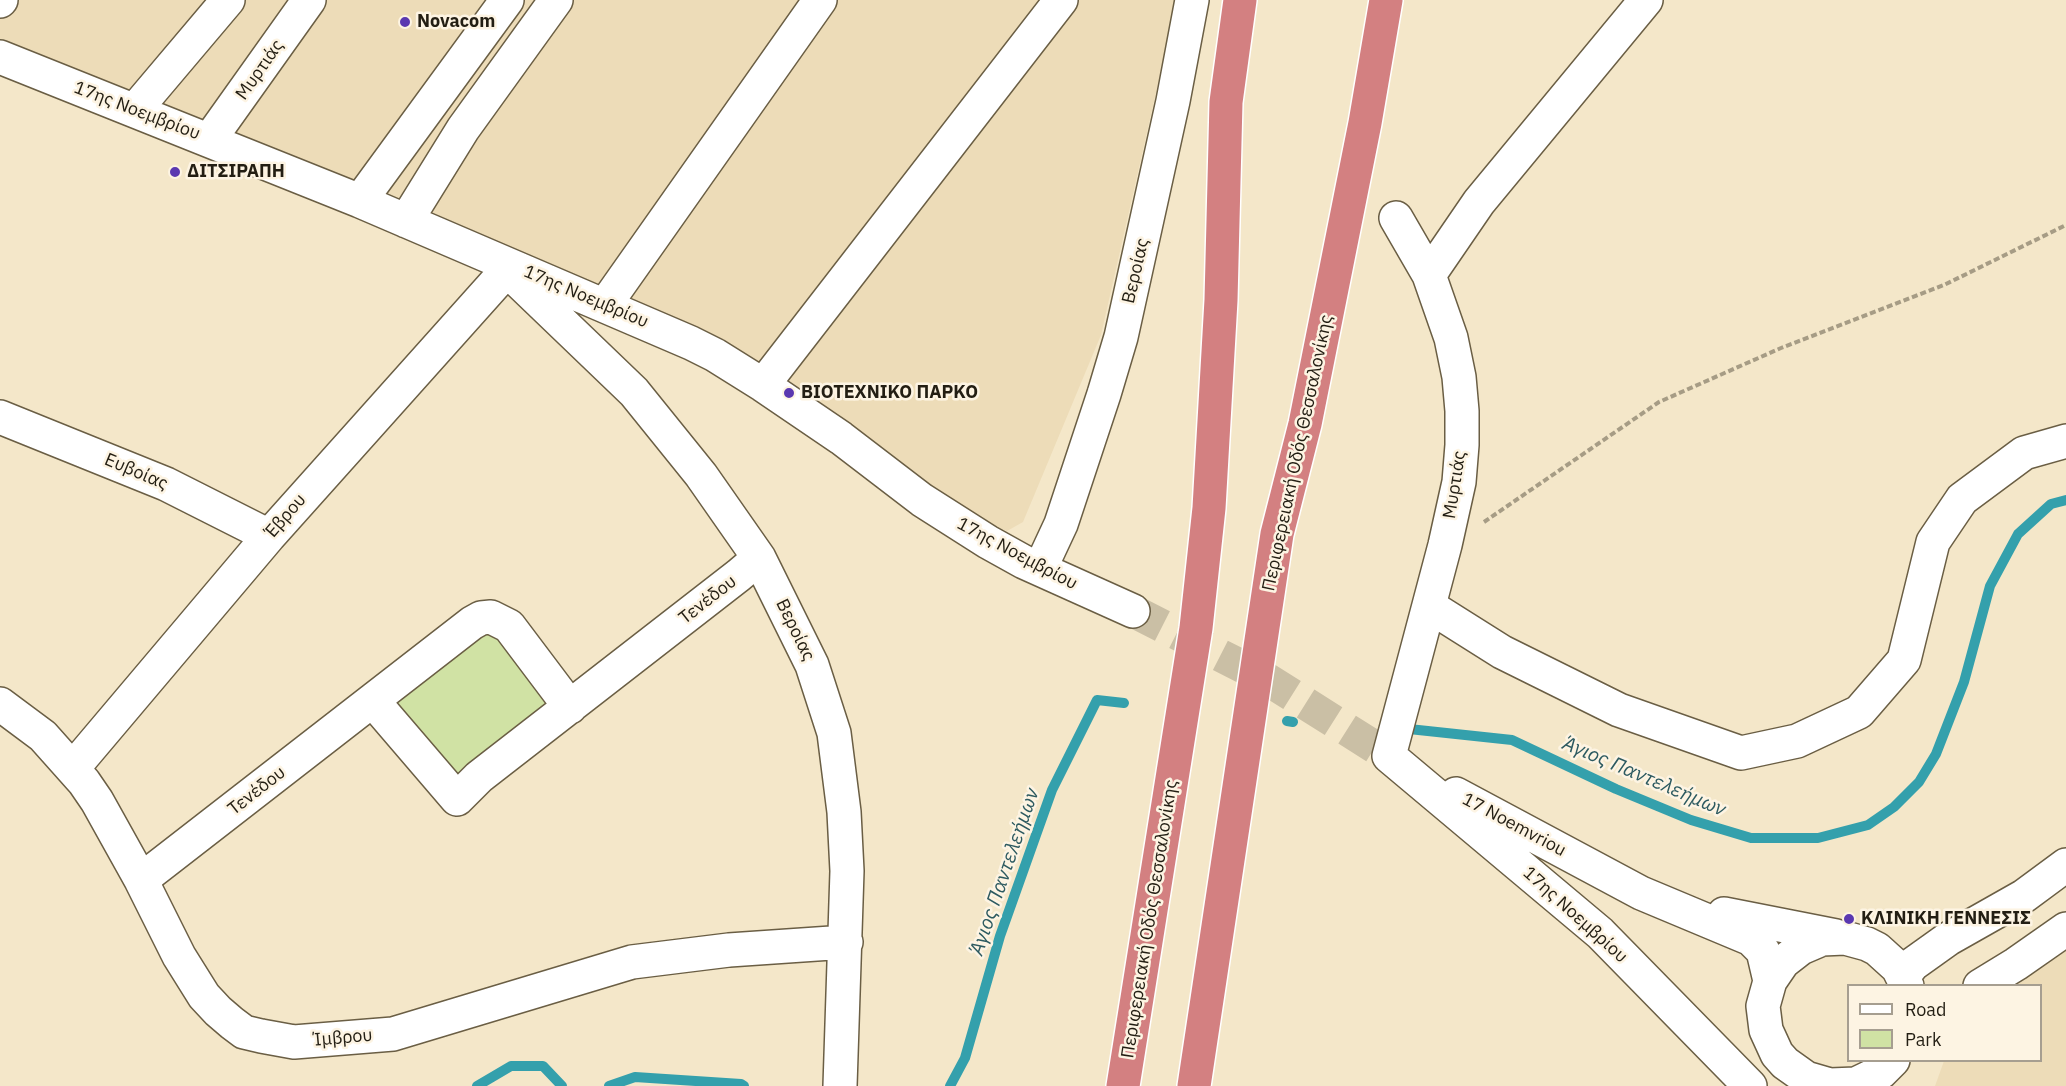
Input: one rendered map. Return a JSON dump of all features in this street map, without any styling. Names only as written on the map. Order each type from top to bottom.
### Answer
[{"type":"highway","name":"Περιφερειακή Οδός Θεσσαλονίκης","points":[[1123,1086],[1197,617],[1209,508],[1221,300],[1226,102],[1239,0]]},
{"type":"highway","name":"Περιφερειακή Οδός Θεσσαλονίκης","points":[[1194,1086],[1277,534],[1305,424],[1365,123],[1386,0]]},
{"type":"street","points":[[135,110],[228,0]]},
{"type":"street","name":"Μυρτιάς","points":[[210,139],[309,0]]},
{"type":"street","points":[[360,201],[507,0]]},
{"type":"street","points":[[406,221],[463,129],[556,0]]},
{"type":"street","points":[[605,304],[820,0]]},
{"type":"street","points":[[763,385],[1061,0]]},
{"type":"street","name":"Βεροίας","points":[[1040,569],[1061,524],[1121,337],[1171,112],[1192,0]]},
{"type":"street","points":[[1429,275],[1479,202],[1646,0]]},
{"type":"street","name":"17ης Νοεμβρίου","points":[[0,57],[210,139],[360,201],[605,304],[715,355],[841,438],[922,500],[955,522],[1040,569],[1132,611]]},
{"type":"street","name":"Μυρτιάς","points":[[1389,756],[1445,545],[1459,482],[1462,445],[1459,377],[1451,338],[1429,275],[1396,218]]},
{"type":"street","name":"Βεροίας","points":[[507,270],[634,392],[701,475],[759,558],[812,665],[834,733],[844,812],[847,871],[846,942],[840,1086]]},
{"type":"street","name":"Έβρου","points":[[73,768],[269,536],[507,270]]},
{"type":"street","name":"Ευβοίας","points":[[0,417],[166,484],[269,536]]},
{"type":"street","points":[[1429,606],[1502,652],[1619,710],[1741,753],[1797,741],[1859,712],[1904,660],[1933,542],[1962,499],[2024,453],[2066,441]]},
{"type":"street","name":"Τενέδου","points":[[373,701],[457,799],[479,777],[759,558]]},
{"type":"street","name":"Τενέδου","points":[[141,880],[472,622],[481,618],[491,617],[509,626],[570,707]]},
{"type":"street","name":"Ίμβρου","points":[[0,704],[43,736],[73,768],[97,801],[187,970],[204,996],[244,1032],[294,1042],[393,1034],[632,962],[729,950],[846,942]]},
{"type":"street","name":"17ης Νοεμβρίου","points":[[1389,756],[1600,933],[1750,1086]]},
{"type":"street","name":"17 Noemvriou","points":[[1389,756],[1476,806],[1641,893]]},
{"type":"street","points":[[1906,982],[1905,974],[1913,964],[1948,939],[2024,896],[2066,865]]},
{"type":"street","points":[[1641,893],[1723,914],[1868,944],[1893,962],[1906,982]]},
{"type":"street","points":[[1641,893],[1751,939],[1763,951],[1770,981]]},
{"type":"street","points":[[1983,984],[2066,929]]},
{"type":"street","points":[[1845,938],[1822,939],[1801,948],[1783,962],[1770,981],[1763,1006],[1766,1030],[1777,1054],[1795,1072],[1818,1083],[1855,1085],[1881,1072],[1891,1062]]},
{"type":"street","points":[[1877,949],[1905,949],[1948,939]]},
{"type":"path","points":[[1445,545],[1489,519],[1659,402],[1781,348],[1944,285],[2066,225]]},
{"type":"shaded area","points":[[0,0],[1177,0],[1101,335],[1023,522],[1007,531],[968,516],[785,387],[0,46]]},
{"type":"shaded area","points":[[2066,949],[2066,1086],[1935,1086],[1944,1062],[2042,1062],[2042,984],[2014,984]]},
{"type":"green space","points":[[490,625],[554,703],[458,782],[394,703]]},
{"type":"waterway","name":"Άγιος Παντελεήμων","points":[[1409,729],[1512,740],[1616,789],[1691,820],[1751,838],[1818,838],[1868,825],[1894,807],[1919,782],[1936,754],[1964,682],[1990,586],[2018,534],[2051,504],[2066,500]]},
{"type":"waterway","name":"Άγιος Παντελεήμων","points":[[950,1086],[965,1058],[1000,936],[1052,790],[1097,700],[1124,703]]},
{"type":"waterway","name":"Άγιος Παντελεήμων","points":[[1287,721],[1293,722]]},
{"type":"waterway","points":[[477,1086],[511,1066],[543,1066],[562,1086]]},
{"type":"waterway","points":[[609,1086],[635,1077],[744,1086]]},
{"type":"tunnel","points":[[1133,611],[1265,678],[1389,756]]},
{"type":"place","name":"Novacom","points":[[405,22]]},
{"type":"place","name":"ΔΙΤΣΙΡΑΠΗ","points":[[175,172]]},
{"type":"place","name":"ΒΙΟΤΕΧΝΙΚΟ ΠΑΡΚΟ","points":[[789,393]]},
{"type":"place","name":"ΚΛΙΝΙΚΗ ΓΕΝΝΕΣΙΣ","points":[[1849,919]]}]
